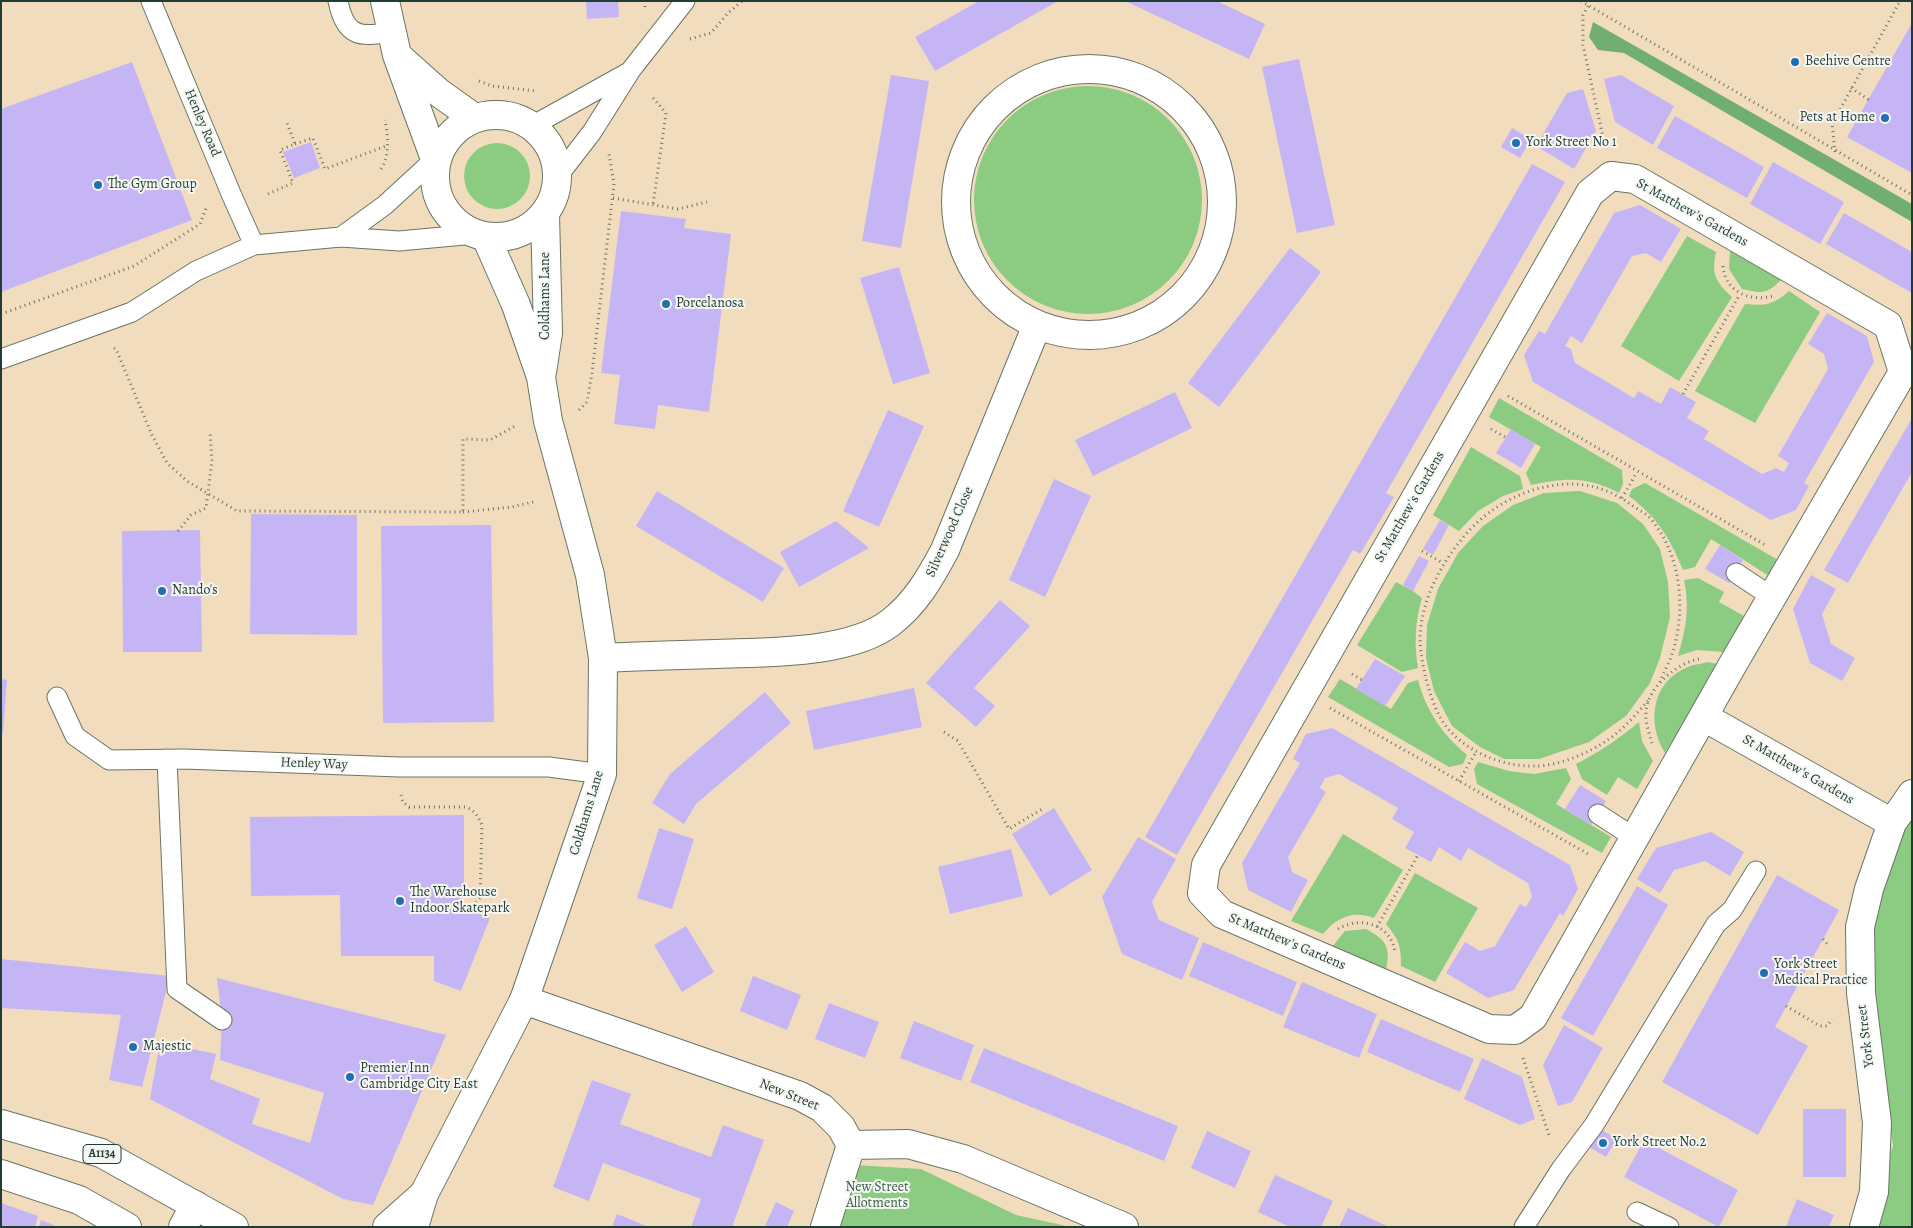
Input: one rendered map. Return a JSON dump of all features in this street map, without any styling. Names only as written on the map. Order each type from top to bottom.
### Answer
[{"type":"street","points":[[384,1],[394,43],[435,159],[435,180],[439,198],[450,217],[461,227],[480,236],[508,237],[529,229],[545,214],[554,198],[558,176],[549,146],[532,126],[520,120],[486,115],[473,117],[459,126],[435,159]]},
{"type":"street","points":[[394,43],[438,92],[473,117]]},
{"type":"street","points":[[1083,67],[1128,73],[1166,92],[1198,123],[1217,162],[1223,205],[1215,247],[1194,285],[1162,314],[1122,332],[1079,336],[1037,325],[999,301],[971,266],[956,222],[957,178],[972,135],[1000,100],[1039,77],[1083,67]]},
{"type":"street","name":"St Matthew's Gardens","points":[[1611,176],[1635,179],[1888,325],[1903,372],[1733,664],[1533,1017],[1515,1030],[1489,1029],[1222,914],[1202,893],[1206,865],[1590,193],[1611,176]]},
{"type":"street","name":"Coldhams Lane","points":[[541,377],[548,332],[545,214]]},
{"type":"street","name":"Coldhams Lane","points":[[414,1227],[424,1194],[524,1000],[602,774],[603,658],[590,575],[548,421],[541,377],[516,305],[480,236]]},
{"type":"street","name":"Silverwood Close","points":[[603,658],[765,652],[815,648],[863,638],[889,624],[912,604],[929,580],[944,550],[1037,325]]},
{"type":"street","name":"St Matthew's Gardens","points":[[1704,717],[1892,823]]},
{"type":"street","name":"York Street","points":[[1864,1227],[1874,1192],[1877,1123],[1863,1007],[1860,927],[1868,889],[1892,823],[1912,794]]},
{"type":"street","name":"New Street","points":[[524,1000],[800,1096],[822,1108],[841,1127],[852,1145]]},
{"type":"street","name":"A1134","points":[[1,1124],[101,1153],[189,1216],[234,1227]]},
{"type":"street","points":[[826,1227],[852,1145],[908,1144],[963,1159],[1124,1227]]},
{"type":"street","points":[[1,1174],[79,1200],[127,1227]]},
{"type":"street","points":[[387,1227],[424,1194]]},
{"type":"street","points":[[419,1227],[424,1194]]},
{"type":"street","name":"Coldhams Lane","points":[[396,1227],[424,1194]]},
{"type":"lane","name":"Henley Road","points":[[151,1],[224,178],[254,245]]},
{"type":"lane","points":[[338,1],[341,18],[354,32],[394,43]]},
{"type":"lane","points":[[558,176],[592,132],[631,70],[684,1]]},
{"type":"lane","points":[[532,126],[631,70]]},
{"type":"lane","points":[[341,237],[385,205],[435,159]]},
{"type":"lane","points":[[1,359],[132,312],[196,271],[254,245],[341,237],[399,241],[480,236]]},
{"type":"lane","points":[[1736,573],[1772,597]]},
{"type":"lane","name":"Henley Way","points":[[57,697],[75,736],[109,760],[167,759],[399,767],[549,767],[602,774]]},
{"type":"lane","points":[[167,759],[177,989],[222,1020]]},
{"type":"lane","points":[[1598,814],[1635,838]]},
{"type":"lane","points":[[1524,1227],[1561,1169],[1594,1125],[1716,924],[1732,910],[1756,871]]},
{"type":"lane","points":[[1637,1212],[1669,1227]]},
{"type":"path","points":[[645,1],[645,10]]},
{"type":"path","points":[[1581,1],[1912,196]]},
{"type":"path","points":[[1835,152],[1832,124],[1900,1]]},
{"type":"path","points":[[1588,6],[1583,15],[1583,45],[1611,176]]},
{"type":"path","points":[[475,79],[492,86],[537,91],[544,90]]},
{"type":"path","points":[[1851,88],[1869,100]]},
{"type":"path","points":[[653,98],[666,113],[653,204]]},
{"type":"path","points":[[379,173],[384,164],[388,136],[384,118]]},
{"type":"path","points":[[286,123],[295,144]]},
{"type":"path","points":[[268,194],[293,183],[280,150],[313,138],[325,170],[387,146]]},
{"type":"path","points":[[577,412],[587,402],[613,198],[614,184],[608,149]]},
{"type":"path","points":[[613,198],[678,209],[707,202]]},
{"type":"path","points":[[1,314],[134,266],[200,224],[206,206],[212,204]]},
{"type":"path","points":[[1683,394],[1740,294]]},
{"type":"path","points":[[111,348],[116,349],[152,436],[167,463],[208,495],[237,511],[463,512],[512,507],[536,501]]},
{"type":"path","points":[[1483,381],[1793,561]]},
{"type":"path","points":[[463,512],[463,439],[490,440],[517,425]]},
{"type":"path","points":[[178,530],[191,515],[206,508],[212,461],[210,432]]},
{"type":"path","points":[[1622,498],[1638,472]]},
{"type":"path","points":[[1554,484],[1577,484],[1592,486],[1622,498],[1648,517],[1661,534],[1671,554],[1677,576],[1678,620],[1674,648],[1660,682],[1648,701],[1633,718],[1610,739],[1583,753],[1561,761],[1537,766],[1491,759],[1476,752],[1450,731],[1439,714],[1429,689],[1423,666],[1420,638],[1423,615],[1443,563],[1479,519],[1498,506],[1536,488],[1554,484]]},
{"type":"path","points":[[1660,682],[1671,672],[1694,660],[1706,658],[1733,664]]},
{"type":"path","points":[[1304,694],[1616,870]]},
{"type":"path","points":[[1648,701],[1646,712],[1653,745],[1661,760],[1674,770]]},
{"type":"path","points":[[944,732],[958,741],[1010,829],[1044,808]]},
{"type":"path","points":[[1459,781],[1476,752]]},
{"type":"path","points":[[399,767],[400,792],[403,802],[409,807],[466,807],[472,809],[478,815],[482,825],[480,898],[469,909]]},
{"type":"path","points":[[1377,926],[1418,855]]},
{"type":"path","points":[[1786,1006],[1820,1026],[1827,1026],[1840,1006],[1863,1007]]},
{"type":"path","points":[[1515,1030],[1518,1046],[1561,1169]]},
{"type":"green space","points":[[1593,22],[1912,204],[1912,222],[1624,53],[1598,50],[1589,37]]},
{"type":"green space","points":[[1088,86],[1121,91],[1142,100],[1160,112],[1176,128],[1188,146],[1197,167],[1202,200],[1197,233],[1188,254],[1176,272],[1160,288],[1142,300],[1121,309],[1088,314],[1055,309],[1034,300],[1016,288],[1000,272],[988,254],[979,233],[974,200],[979,167],[988,146],[1000,128],[1016,112],[1034,100],[1055,91]]},
{"type":"green space","points":[[490,143],[504,143],[516,148],[525,157],[530,169],[528,189],[521,200],[504,209],[490,209],[478,204],[469,195],[464,183],[464,169],[469,157],[478,148]]},
{"type":"green space","points":[[1687,236],[1716,252],[1714,267],[1716,278],[1732,297],[1679,381],[1621,346]]},
{"type":"green space","points":[[1730,251],[1781,280],[1763,292],[1742,289],[1729,269]]},
{"type":"green space","points":[[1789,291],[1820,312],[1755,423],[1695,391],[1745,304],[1769,304]]},
{"type":"green space","points":[[1499,398],[1622,470],[1623,484],[1619,493],[1607,487],[1576,480],[1531,485],[1526,473],[1541,447],[1489,417]]},
{"type":"green space","points":[[1471,447],[1520,476],[1523,489],[1503,496],[1478,511],[1459,531],[1433,515]]},
{"type":"green space","points":[[1645,483],[1778,560],[1769,576],[1711,539],[1695,567],[1683,570],[1662,529],[1629,496],[1632,489]]},
{"type":"green space","points":[[1580,491],[1617,503],[1643,524],[1660,549],[1668,582],[1670,617],[1660,658],[1650,683],[1626,716],[1589,742],[1539,759],[1504,759],[1480,747],[1452,726],[1434,691],[1426,658],[1427,625],[1438,589],[1458,553],[1483,526],[1513,505],[1544,493]]},
{"type":"green space","points":[[1698,578],[1724,592],[1719,602],[1744,616],[1723,652],[1697,650],[1678,656],[1686,618],[1687,600],[1684,580]]},
{"type":"green space","points":[[1396,582],[1422,598],[1416,633],[1418,668],[1402,672],[1357,645]]},
{"type":"green space","points":[[1708,662],[1718,664],[1665,753],[1659,741],[1654,716],[1660,692],[1676,673],[1690,666]]},
{"type":"green space","points":[[1340,679],[1391,709],[1408,683],[1418,680],[1421,691],[1436,722],[1467,755],[1463,764],[1449,767],[1328,697]]},
{"type":"green space","points":[[1639,722],[1642,741],[1653,761],[1637,789],[1618,777],[1607,795],[1582,779],[1576,764],[1609,745]]},
{"type":"green space","points":[[1478,762],[1509,771],[1534,774],[1566,768],[1571,779],[1556,804],[1611,837],[1602,853],[1477,784],[1474,769]]},
{"type":"green space","points":[[1912,809],[1912,1227],[1872,1227],[1879,1190],[1893,1146],[1874,1006],[1874,898]]},
{"type":"green space","points":[[1343,834],[1403,870],[1374,918],[1352,915],[1340,919],[1323,934],[1291,921]]},
{"type":"green space","points":[[1415,873],[1478,908],[1435,982],[1401,966],[1398,943],[1386,924]]},
{"type":"green space","points":[[1366,929],[1382,940],[1387,949],[1386,970],[1332,947],[1345,931]]},
{"type":"green space","name":"New Street Allotments","points":[[854,1165],[921,1169],[1016,1215],[1071,1227],[837,1227]]},
{"type":"building","points":[[586,1],[618,1],[619,17],[587,19]]},
{"type":"building","points":[[979,1],[1058,1],[935,71],[915,37]]},
{"type":"building","points":[[1125,1],[1217,1],[1265,24],[1249,59]]},
{"type":"building","name":"Pets at Home","points":[[1912,23],[1912,173],[1847,137]]},
{"type":"building","points":[[1299,59],[1335,225],[1297,233],[1262,67]]},
{"type":"building","points":[[132,62],[192,220],[1,292],[1,109]]},
{"type":"building","points":[[891,75],[929,81],[901,248],[862,241]]},
{"type":"building","points":[[1621,75],[1674,106],[1653,145],[1615,122],[1604,79]]},
{"type":"building","points":[[1583,89],[1596,131],[1574,169],[1536,146],[1567,93]]},
{"type":"building","points":[[1675,116],[1764,167],[1747,198],[1657,148]]},
{"type":"building","name":"York Street No 1","points":[[1512,128],[1531,139],[1520,158],[1501,147]]},
{"type":"building","points":[[311,142],[320,168],[294,178],[283,152]]},
{"type":"building","points":[[1773,162],[1844,202],[1820,244],[1750,204]]},
{"type":"building","points":[[1532,164],[1565,182],[1386,493],[1394,497],[1360,554],[1353,550],[1177,855],[1145,837]]},
{"type":"building","points":[[1640,205],[1681,229],[1661,262],[1646,253],[1632,256],[1582,343],[1571,336],[1565,346],[1571,349],[1575,363],[1634,398],[1638,391],[1661,404],[1670,387],[1696,402],[1687,418],[1709,431],[1704,439],[1762,474],[1776,468],[1784,472],[1789,463],[1778,456],[1828,369],[1824,354],[1808,344],[1827,313],[1867,336],[1874,362],[1804,483],[1809,486],[1796,510],[1771,520],[1533,382],[1524,355],[1539,331],[1545,334],[1614,213]]},
{"type":"building","name":"Porcelanosa","points":[[621,211],[686,219],[684,228],[731,234],[709,412],[658,405],[655,429],[614,424],[620,375],[601,373]]},
{"type":"building","points":[[1844,213],[1912,252],[1912,293],[1826,244]]},
{"type":"building","points":[[1290,248],[1321,272],[1219,407],[1188,383]]},
{"type":"building","points":[[899,267],[930,373],[893,384],[860,278]]},
{"type":"building","points":[[1175,392],[1192,428],[1093,476],[1075,440]]},
{"type":"building","points":[[888,410],[924,426],[879,527],[843,511]]},
{"type":"building","points":[[1912,418],[1912,472],[1848,583],[1824,570]]},
{"type":"building","points":[[1511,429],[1535,444],[1521,468],[1496,453]]},
{"type":"building","points":[[1054,479],[1091,496],[1045,597],[1009,580]]},
{"type":"building","points":[[657,491],[784,568],[763,602],[636,526]]},
{"type":"building","points":[[251,514],[357,515],[357,635],[250,634]]},
{"type":"building","points":[[1440,520],[1449,525],[1433,555],[1423,549]]},
{"type":"building","points":[[836,521],[869,548],[799,587],[780,552]]},
{"type":"building","points":[[491,525],[494,722],[383,723],[381,526]]},
{"type":"building","name":"Nando's","points":[[200,530],[202,652],[123,652],[122,531]]},
{"type":"building","points":[[1720,545],[1743,560],[1729,583],[1705,569]]},
{"type":"building","points":[[1419,556],[1429,561],[1413,591],[1403,585]]},
{"type":"building","points":[[1811,575],[1836,589],[1822,614],[1831,644],[1855,658],[1842,681],[1810,663],[1793,609]]},
{"type":"building","points":[[1000,600],[1030,626],[974,688],[995,706],[976,727],[926,683]]},
{"type":"building","points":[[1375,659],[1405,676],[1385,706],[1356,689]]},
{"type":"building","points":[[1,679],[7,680],[3,733],[1,733]]},
{"type":"building","points":[[914,688],[922,727],[814,750],[806,711]]},
{"type":"building","points":[[765,692],[791,723],[696,804],[684,824],[652,803],[670,774]]},
{"type":"building","points":[[1332,728],[1570,865],[1578,889],[1563,916],[1560,913],[1514,990],[1488,998],[1446,973],[1465,942],[1480,951],[1495,946],[1520,904],[1526,907],[1532,897],[1528,883],[1468,848],[1461,861],[1439,847],[1431,862],[1405,848],[1414,832],[1392,819],[1398,808],[1339,774],[1325,778],[1320,788],[1326,792],[1288,857],[1292,872],[1308,880],[1291,912],[1248,890],[1242,863],[1300,763],[1293,759],[1306,734]]},
{"type":"building","points":[[1580,785],[1606,801],[1591,825],[1565,809]]},
{"type":"building","points":[[1054,808],[1092,870],[1050,896],[1012,834]]},
{"type":"building","name":"The Warehouse Indoor Skatepark","points":[[464,815],[464,893],[459,906],[490,918],[461,991],[434,981],[434,956],[341,956],[340,895],[251,896],[250,817]]},
{"type":"building","points":[[659,828],[694,839],[672,909],[637,898]]},
{"type":"building","points":[[1711,832],[1744,852],[1730,876],[1705,861],[1674,870],[1660,893],[1637,879],[1656,848]]},
{"type":"building","points":[[1138,837],[1176,859],[1152,902],[1159,920],[1199,938],[1182,980],[1122,954],[1102,897]]},
{"type":"building","points":[[1011,849],[1023,896],[950,914],[938,867]]},
{"type":"building","name":"York Street Medical Practice","points":[[1777,875],[1839,910],[1775,1027],[1808,1046],[1758,1135],[1662,1082]]},
{"type":"building","points":[[1637,886],[1668,905],[1593,1036],[1561,1018]]},
{"type":"building","points":[[686,926],[714,972],[682,992],[654,945]]},
{"type":"building","points":[[1203,942],[1297,982],[1283,1016],[1189,976]]},
{"type":"building","name":"Majestic","points":[[1,959],[170,976],[142,1087],[109,1080],[121,1015],[1,1008]]},
{"type":"building","points":[[753,976],[801,995],[787,1030],[740,1011]]},
{"type":"building","name":"Premier Inn Cambridge City East","points":[[217,978],[446,1035],[373,1205],[343,1199],[150,1099],[160,1042],[216,1054],[210,1079],[260,1099],[252,1124],[310,1143],[324,1093],[220,1060],[222,1020]]},
{"type":"building","points":[[1302,982],[1377,1014],[1359,1058],[1283,1027]]},
{"type":"building","points":[[829,1003],[879,1022],[865,1058],[815,1039]]},
{"type":"building","points":[[1381,1019],[1474,1059],[1460,1092],[1367,1052]]},
{"type":"building","points":[[914,1021],[974,1045],[961,1081],[900,1058]]},
{"type":"building","points":[[1564,1025],[1603,1048],[1572,1102],[1558,1106],[1543,1065]]},
{"type":"building","points":[[984,1048],[1178,1126],[1164,1161],[970,1082]]},
{"type":"building","points":[[1482,1058],[1522,1077],[1535,1119],[1520,1125],[1464,1099]]},
{"type":"building","points":[[592,1080],[631,1094],[620,1124],[711,1157],[723,1125],[764,1140],[732,1227],[691,1227],[701,1199],[603,1163],[589,1201],[553,1187]]},
{"type":"building","points":[[1803,1109],[1846,1109],[1846,1177],[1803,1177]]},
{"type":"building","name":"York Street No.2","points":[[1600,1129],[1617,1139],[1606,1157],[1589,1147]]},
{"type":"building","points":[[1207,1131],[1251,1151],[1235,1188],[1191,1168]]},
{"type":"building","points":[[1644,1140],[1738,1190],[1719,1227],[1624,1177]]},
{"type":"building","points":[[1275,1175],[1333,1201],[1321,1227],[1290,1227],[1258,1212]]},
{"type":"building","points":[[1797,1199],[1834,1215],[1829,1227],[1786,1227]]},
{"type":"building","points":[[776,1202],[794,1211],[787,1227],[765,1226]]},
{"type":"building","points":[[1,1203],[38,1216],[35,1227],[1,1227]]},
{"type":"building","points":[[1348,1208],[1389,1227],[1339,1227]]},
{"type":"building","points":[[617,1214],[649,1227],[612,1227]]},
{"type":"building","points":[[41,1220],[51,1224],[57,1227],[39,1227]]},
{"type":"place","name":"Beehive Centre","points":[[1795,62]]},
{"type":"place","name":"Pets at Home","points":[[1885,118]]},
{"type":"place","name":"York Street No 1","points":[[1516,143]]},
{"type":"place","name":"The Gym Group","points":[[98,185]]},
{"type":"place","name":"Porcelanosa","points":[[666,304]]},
{"type":"place","name":"Nando's","points":[[162,591]]},
{"type":"place","name":"The Warehouse Indoor Skatepark","points":[[400,901]]},
{"type":"place","name":"York Street Medical Practice","points":[[1764,973]]},
{"type":"place","name":"Majestic","points":[[133,1047]]},
{"type":"place","name":"Premier Inn Cambridge City East","points":[[350,1077]]},
{"type":"place","name":"York Street No.2","points":[[1603,1143]]}]
